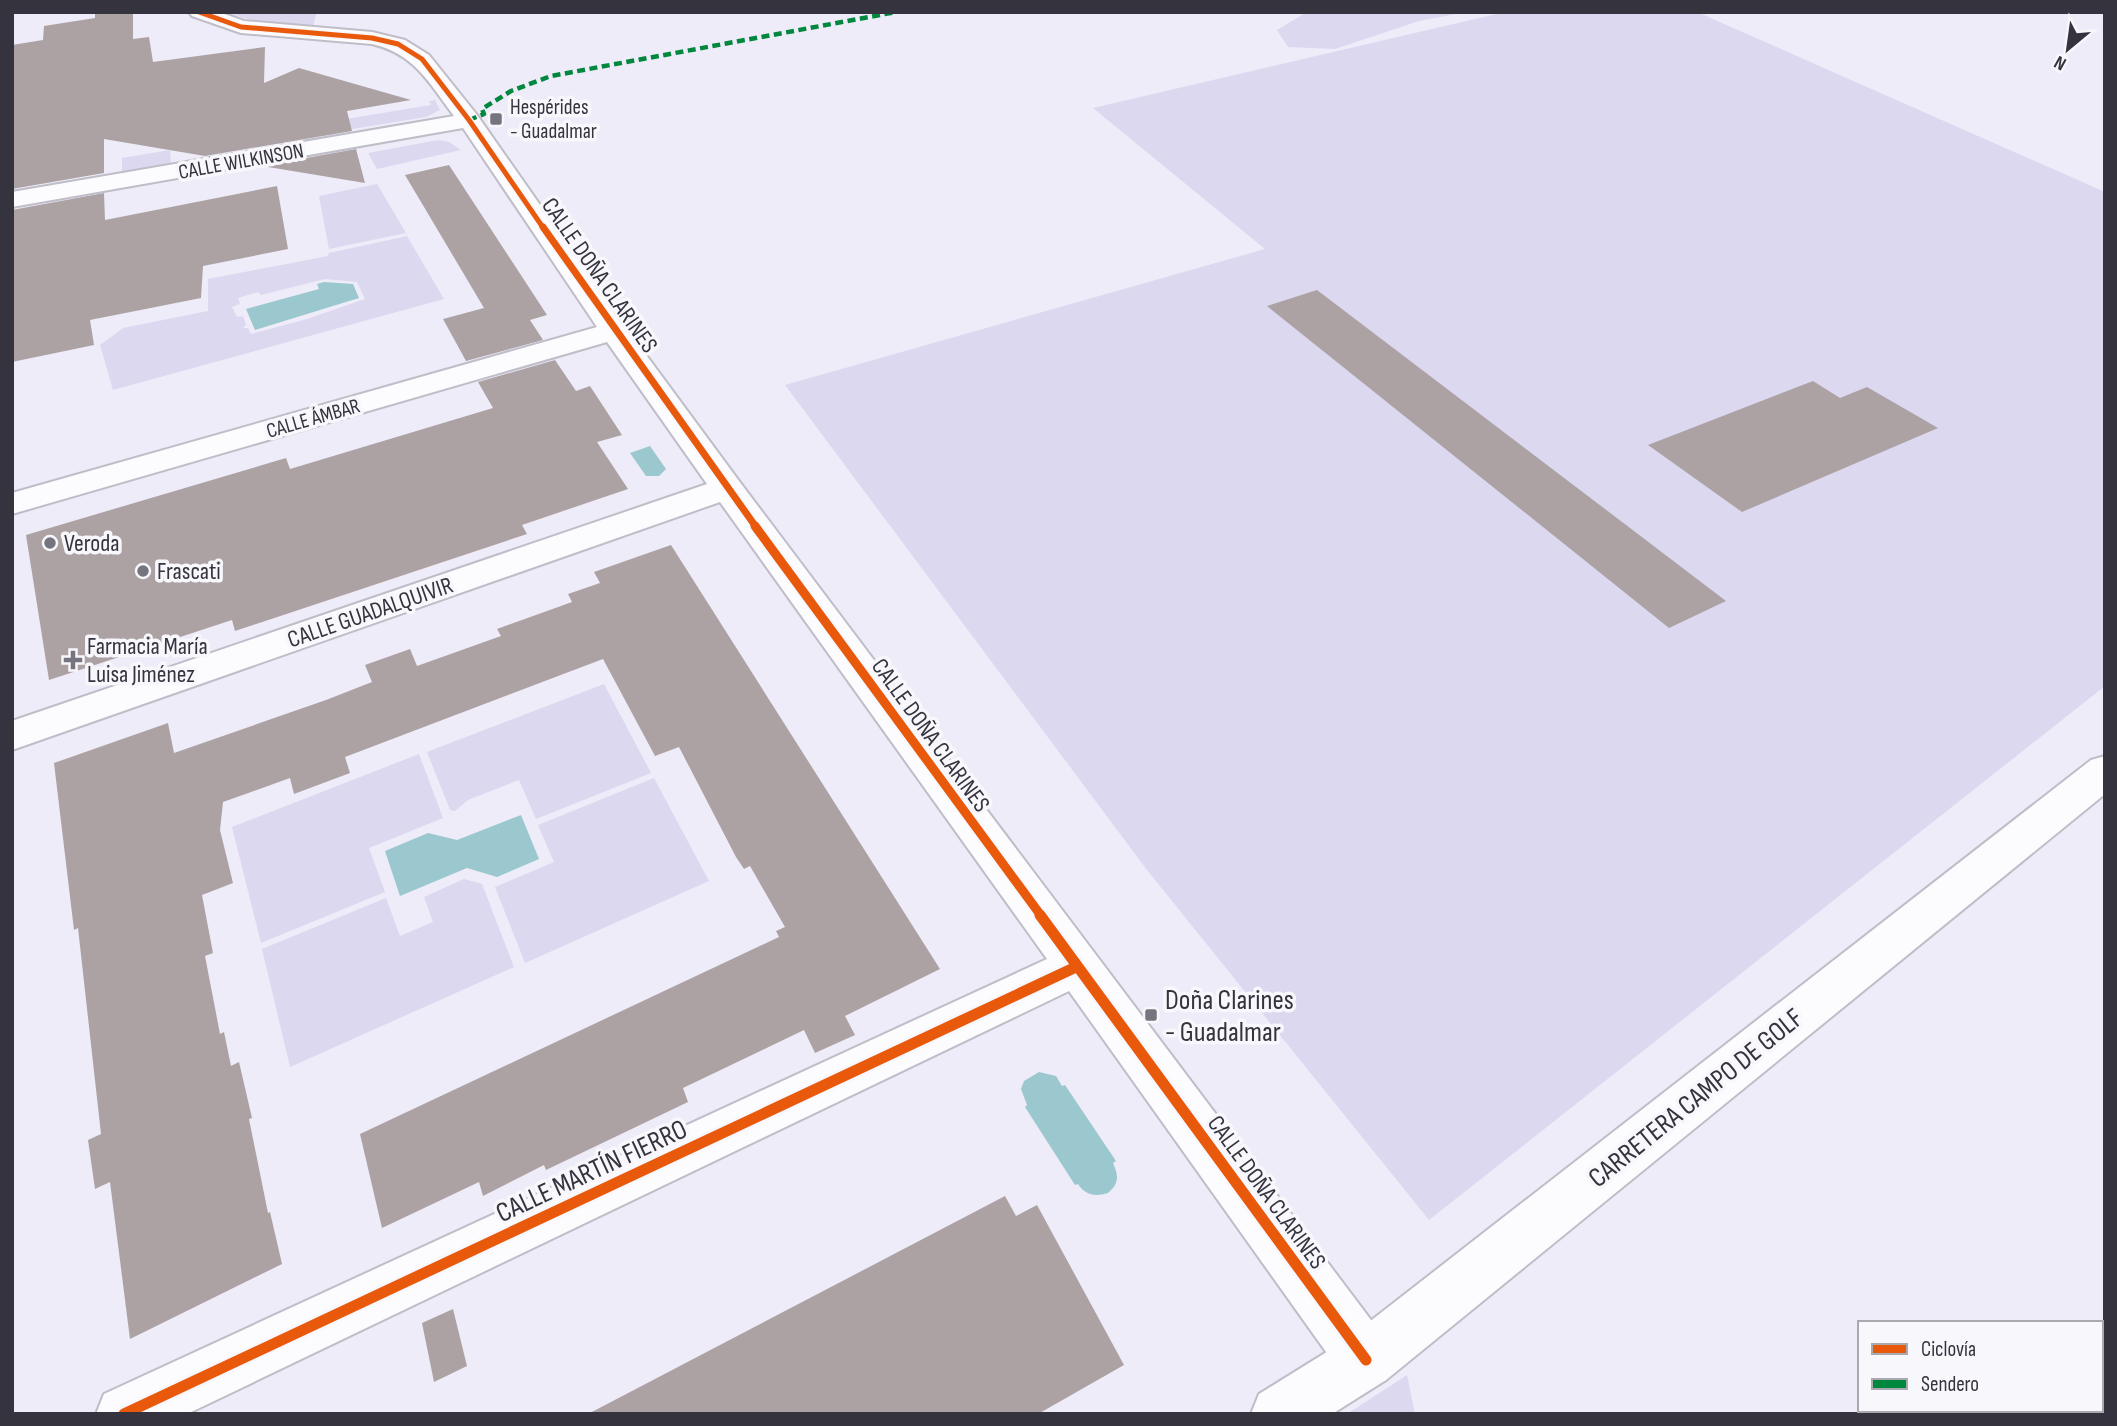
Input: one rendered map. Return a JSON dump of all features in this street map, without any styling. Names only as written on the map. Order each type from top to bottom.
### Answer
[{"type":"street","name":"CALLE DOÑA CLARINES","points":[[199,12],[241,27],[349,35],[398,44],[422,59],[471,124],[614,331],[727,488],[1366,1360]]},
{"type":"street","name":"CALLE WILKINSON","points":[[12,200],[471,124]]},
{"type":"street","name":"CALLE ÁMBAR","points":[[12,504],[614,331]]},
{"type":"street","name":"CALLE GUADALQUIVIR","points":[[12,736],[727,488]]},
{"type":"street","name":"CARRETERA CAMPO DE GOLF","points":[[1279,1414],[1366,1360],[2105,771]]},
{"type":"street","name":"CALLE MARTÍN FIERRO","points":[[124,1414],[1076,967]]},
{"type":"shaded area","points":[[226,12],[317,12],[313,26],[254,21]]},
{"type":"shaded area","points":[[1307,12],[1466,12],[1419,21],[1335,49],[1288,47],[1277,30]]},
{"type":"shaded area","points":[[1505,12],[1697,12],[2105,192],[2105,686],[1429,1220],[1147,870],[785,385],[1265,249],[1093,108]]},
{"type":"shaded area","points":[[435,100],[440,110],[426,117],[328,133],[316,124],[431,105],[429,101]]},
{"type":"shaded area","points":[[438,140],[449,142],[461,150],[377,169],[368,153]]},
{"type":"shaded area","points":[[170,150],[171,163],[122,172],[122,158]]},
{"type":"shaded area","points":[[377,184],[406,233],[329,249],[319,196]]},
{"type":"shaded area","points":[[407,236],[444,299],[113,390],[100,345],[123,328],[208,311],[208,279],[328,256],[329,253]],"holes":[[[325,279],[357,282],[365,299],[251,334],[248,328],[243,328],[246,325],[243,316],[237,317],[232,307],[240,304],[238,298],[258,292],[261,295]]]},
{"type":"shaded area","points":[[604,684],[651,773],[536,819],[519,780],[468,800],[455,811],[450,810],[427,752]]},
{"type":"shaded area","points":[[419,754],[443,818],[369,848],[385,892],[261,943],[232,827]]},
{"type":"shaded area","points":[[654,778],[709,881],[525,963],[495,887],[554,862],[538,825]]},
{"type":"shaded area","points":[[464,879],[482,884],[514,967],[290,1067],[262,949],[386,898],[400,936],[433,922],[424,897]]},
{"type":"shaded area","points":[[1407,1375],[1415,1414],[1347,1414]]},
{"type":"water","points":[[317,284],[353,284],[359,298],[255,330],[246,309],[319,289]]},
{"type":"water","points":[[650,446],[666,469],[659,476],[646,476],[630,453]]},
{"type":"water","points":[[521,815],[539,859],[497,877],[467,868],[400,896],[385,851],[428,833],[457,840]]},
{"type":"water","points":[[1039,1072],[1056,1076],[1062,1086],[1065,1085],[1116,1161],[1113,1163],[1117,1179],[1108,1193],[1091,1194],[1078,1184],[1075,1185],[1025,1107],[1027,1105],[1021,1089],[1024,1081]]},
{"type":"building","points":[[95,12],[133,12],[133,39],[149,37],[153,62],[265,47],[264,83],[299,68],[411,100],[347,111],[352,131],[205,156],[104,139],[104,173],[12,189],[12,45],[43,40],[44,26],[95,18]]},
{"type":"building","points":[[356,149],[365,183],[262,166]]},
{"type":"building","points":[[449,165],[547,315],[530,320],[543,340],[466,361],[443,319],[484,308],[405,175]]},
{"type":"building","points":[[277,186],[288,249],[203,266],[201,298],[90,320],[94,345],[12,362],[12,210],[104,193],[105,220]]},
{"type":"building","points":[[1317,290],[1726,601],[1669,628],[1267,306]]},
{"type":"building","points":[[555,360],[576,391],[590,386],[622,435],[597,442],[628,489],[522,525],[527,534],[235,631],[232,620],[49,680],[26,535],[286,458],[290,469],[493,408],[478,382]]},
{"type":"building","points":[[1813,381],[1840,398],[1867,387],[1938,428],[1742,512],[1648,445]]},
{"type":"building","points":[[671,545],[940,969],[845,1016],[855,1035],[815,1053],[804,1030],[683,1088],[688,1102],[546,1170],[544,1165],[483,1196],[479,1182],[382,1228],[360,1134],[779,937],[776,931],[785,927],[750,866],[744,869],[736,857],[679,747],[655,756],[603,659],[345,757],[350,773],[294,794],[290,778],[223,802],[220,830],[233,883],[202,895],[213,953],[205,956],[220,1034],[224,1032],[231,1066],[239,1062],[252,1118],[249,1119],[268,1213],[270,1212],[282,1264],[130,1339],[110,1182],[95,1189],[88,1140],[101,1134],[78,928],[74,930],[54,763],[168,723],[174,753],[326,700],[372,682],[365,665],[410,649],[417,666],[501,636],[497,629],[572,602],[568,594],[600,583],[594,572]]},
{"type":"building","points":[[1005,1196],[1016,1216],[1037,1205],[1124,1365],[1038,1414],[588,1414]]},
{"type":"building","points":[[453,1309],[467,1366],[434,1382],[422,1323]]},
{"type":"marked path","points":[[469,120],[484,114],[482,109],[511,91],[551,76],[896,12]]},
{"type":"cycle path","points":[[199,12],[241,27],[372,38],[398,44],[422,59],[469,120],[614,331],[727,488],[1366,1360]]},
{"type":"cycle path","points":[[124,1414],[1076,967]]},
{"type":"place","name":"Hespérides - Guadalmar","points":[[496,119]]},
{"type":"place","name":"Veroda","points":[[50,543]]},
{"type":"place","name":"Frascati","points":[[143,571]]},
{"type":"place","name":"Farmacia María Luisa Jiménez","points":[[73,660]]},
{"type":"place","name":"Doña Clarines - Guadalmar","points":[[1151,1015]]}]
